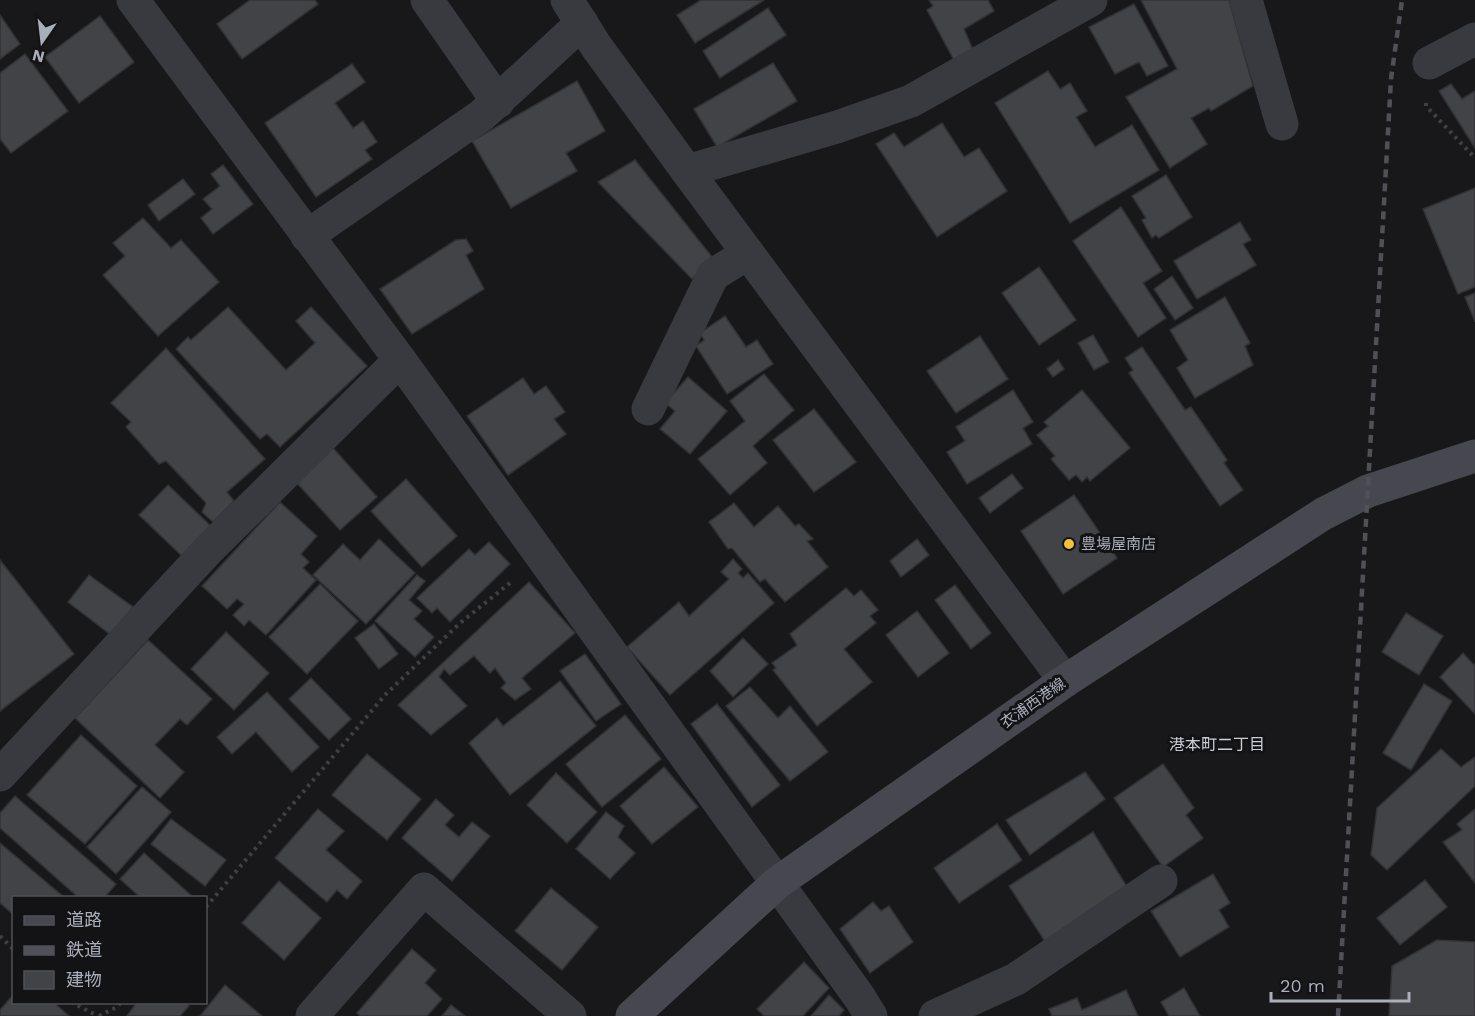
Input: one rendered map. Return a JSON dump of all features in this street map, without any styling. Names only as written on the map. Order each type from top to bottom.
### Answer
[{"type":"main road","name":"衣浦西港線","points":[[632,1016],[777,883],[1065,681],[1323,514],[1368,491],[1471,464]]},
{"type":"street","points":[[133,0],[400,360],[871,1016]]},
{"type":"street","points":[[427,0],[498,102]]},
{"type":"street","points":[[687,171],[837,127],[911,101],[1091,0]]},
{"type":"street","points":[[1246,0],[1282,124]]},
{"type":"street","points":[[308,236],[498,102],[574,12],[687,171],[1065,681]]},
{"type":"street","points":[[1429,63],[1475,39]]},
{"type":"street","points":[[648,409],[713,275],[748,253]]},
{"type":"street","points":[[0,775],[209,549],[400,360]]},
{"type":"street","points":[[936,1016],[1016,979],[1161,881]]},
{"type":"street","points":[[312,1016],[424,889],[570,1016]]},
{"type":"path","points":[[1429,63],[1426,106],[1475,158]]},
{"type":"path","points":[[207,906],[385,695],[460,622],[542,558]]},
{"type":"path","points":[[0,936],[12,948]]},
{"type":"path","points":[[75,1004],[98,1016],[119,1004]]},
{"type":"building","points":[[250,0],[315,0],[318,4],[242,59],[217,24]]},
{"type":"building","points":[[701,0],[764,0],[695,43],[677,15]]},
{"type":"building","points":[[929,0],[988,0],[994,11],[964,29],[973,50],[954,60],[927,10],[933,6]]},
{"type":"building","points":[[1141,0],[1229,0],[1253,86],[1211,111],[1209,108],[1191,118],[1207,144],[1170,168],[1126,97],[1177,69]]},
{"type":"building","points":[[1134,4],[1168,66],[1147,76],[1139,62],[1115,74],[1089,27]]},
{"type":"building","points":[[768,8],[786,35],[720,78],[703,51]]},
{"type":"building","points":[[0,15],[20,44],[0,59]]},
{"type":"building","points":[[100,16],[134,62],[79,103],[45,57]]},
{"type":"building","points":[[25,54],[68,111],[11,153],[0,139],[0,73]]},
{"type":"building","points":[[773,63],[797,101],[717,147],[694,109]]},
{"type":"building","points":[[352,64],[365,82],[335,103],[353,128],[363,121],[377,142],[365,150],[372,159],[316,197],[265,123]]},
{"type":"building","points":[[1048,71],[1060,89],[1070,83],[1087,111],[1076,117],[1095,147],[1132,125],[1159,170],[1070,223],[995,103]]},
{"type":"building","points":[[577,81],[605,131],[566,153],[577,171],[511,208],[472,141]]},
{"type":"building","points":[[1451,84],[1462,99],[1475,91],[1475,148],[1439,91]]},
{"type":"building","points":[[942,123],[964,157],[979,148],[1007,191],[937,237],[876,144],[894,133],[904,147]]},
{"type":"building","points":[[635,160],[712,257],[692,279],[598,182]]},
{"type":"building","points":[[223,165],[253,204],[213,234],[201,218],[212,209],[203,199],[220,186],[211,174]]},
{"type":"building","points":[[1166,175],[1192,217],[1159,238],[1156,235],[1152,238],[1142,220],[1146,218],[1132,196]]},
{"type":"building","points":[[183,179],[195,194],[159,221],[148,205]]},
{"type":"building","points":[[1475,188],[1475,287],[1458,294],[1423,209]]},
{"type":"building","points":[[1121,207],[1162,271],[1143,283],[1166,318],[1138,337],[1073,241]]},
{"type":"building","points":[[143,218],[171,248],[181,240],[219,282],[158,336],[103,275],[125,256],[113,243]]},
{"type":"building","points":[[1240,222],[1251,240],[1243,244],[1256,265],[1197,299],[1174,261]]},
{"type":"building","points":[[466,239],[473,251],[466,255],[484,289],[412,334],[380,289],[456,240]]},
{"type":"building","points":[[1039,267],[1076,320],[1039,345],[1002,293]]},
{"type":"building","points":[[1172,276],[1193,308],[1175,320],[1154,289]]},
{"type":"building","points":[[1475,293],[1475,322],[1465,297]]},
{"type":"building","points":[[1225,297],[1250,343],[1245,346],[1253,365],[1195,398],[1177,368],[1188,360],[1170,330]]},
{"type":"building","points":[[228,307],[286,370],[315,343],[296,321],[311,307],[367,366],[280,447],[267,434],[260,439],[176,349],[188,337],[191,340]]},
{"type":"building","points":[[725,316],[746,347],[757,340],[773,364],[727,394],[696,346],[704,340],[700,333]]},
{"type":"building","points":[[1093,335],[1109,362],[1094,370],[1078,343]]},
{"type":"building","points":[[980,336],[1008,379],[956,413],[927,371]]},
{"type":"building","points":[[1142,347],[1185,410],[1191,407],[1227,460],[1224,463],[1243,490],[1220,506],[1129,373],[1133,370],[1125,358]]},
{"type":"building","points":[[166,348],[265,459],[227,492],[234,501],[213,522],[202,512],[206,503],[166,461],[159,464],[126,427],[131,422],[111,403]]},
{"type":"building","points":[[1058,360],[1064,369],[1053,377],[1047,369]]},
{"type":"building","points":[[764,374],[794,410],[753,446],[767,463],[730,495],[698,459],[745,421],[730,401]]},
{"type":"building","points":[[688,377],[727,411],[690,454],[660,429],[675,411],[665,403]]},
{"type":"building","points":[[523,378],[534,394],[546,386],[565,412],[554,419],[566,434],[508,475],[467,416]]},
{"type":"building","points":[[1013,390],[1033,422],[1023,428],[1032,444],[967,484],[947,452],[965,441],[956,427]]},
{"type":"building","points":[[1082,390],[1130,448],[1090,481],[1087,477],[1082,482],[1076,475],[1069,480],[1051,459],[1055,456],[1037,435],[1048,426],[1044,422]]},
{"type":"building","points":[[814,409],[856,462],[814,492],[773,440]]},
{"type":"building","points":[[333,448],[377,497],[340,530],[296,482]]},
{"type":"building","points":[[1012,474],[1023,488],[990,513],[979,498]]},
{"type":"building","points":[[406,479],[457,536],[422,567],[371,511]]},
{"type":"building","points":[[168,485],[213,528],[184,558],[139,515]]},
{"type":"building","name":"豊場屋南店","points":[[1074,495],[1117,558],[1063,594],[1021,531]]},
{"type":"building","points":[[280,502],[317,536],[301,554],[309,562],[303,568],[316,580],[266,635],[249,620],[244,626],[233,615],[244,604],[237,599],[227,609],[202,586]]},
{"type":"building","points":[[734,503],[754,527],[778,506],[795,526],[799,524],[813,539],[807,541],[828,567],[785,602],[765,579],[760,582],[732,548],[728,549],[709,522]]},
{"type":"building","points":[[379,539],[415,573],[366,624],[313,575],[343,544],[360,560]]},
{"type":"building","points":[[917,539],[929,555],[901,577],[890,561]]},
{"type":"building","points":[[489,542],[510,564],[450,622],[437,608],[432,613],[417,598],[469,549],[475,555]]},
{"type":"building","points":[[733,559],[742,569],[738,573],[743,578],[748,573],[774,603],[670,695],[627,647],[679,602],[689,616],[729,579],[721,572]]},
{"type":"building","points":[[0,560],[74,654],[0,711]]},
{"type":"building","points":[[89,575],[133,607],[111,635],[68,602]]},
{"type":"building","points":[[417,575],[425,581],[409,600],[422,611],[414,619],[434,637],[415,657],[375,621]]},
{"type":"building","points":[[529,582],[575,633],[522,678],[531,689],[515,700],[501,688],[506,683],[495,668],[490,673],[474,656],[450,675],[444,669],[439,677],[467,706],[431,735],[398,705]]},
{"type":"building","points":[[320,584],[358,621],[307,674],[269,637]]},
{"type":"building","points":[[955,585],[991,633],[971,649],[935,600]]},
{"type":"building","points":[[846,588],[854,596],[861,590],[878,610],[870,616],[876,623],[844,649],[872,682],[817,726],[773,670],[776,668],[772,663],[797,645],[790,634]]},
{"type":"building","points":[[917,611],[949,653],[918,677],[886,635]]},
{"type":"building","points":[[1406,613],[1443,636],[1419,675],[1382,652]]},
{"type":"building","points":[[374,624],[398,654],[379,669],[355,638]]},
{"type":"building","points":[[226,632],[269,673],[234,710],[191,669]]},
{"type":"building","points":[[743,638],[768,664],[733,697],[710,671]]},
{"type":"building","points":[[148,640],[212,699],[187,725],[180,719],[155,745],[184,772],[160,798],[75,718]]},
{"type":"building","points":[[1463,653],[1475,664],[1475,714],[1440,677]]},
{"type":"building","points":[[585,654],[621,704],[596,721],[560,671]]},
{"type":"building","points":[[311,678],[351,719],[329,740],[289,699]]},
{"type":"building","points":[[560,681],[596,726],[510,795],[469,743],[497,718],[503,726]]},
{"type":"building","points":[[1424,684],[1452,701],[1411,770],[1383,753]]},
{"type":"building","points":[[750,687],[778,718],[790,706],[828,752],[790,781],[726,706]]},
{"type":"building","points":[[267,692],[319,747],[292,772],[256,732],[232,754],[217,737]]},
{"type":"building","points":[[717,704],[780,785],[752,807],[691,724]]},
{"type":"building","points":[[625,715],[661,759],[602,807],[566,764]]},
{"type":"building","points":[[81,735],[137,786],[85,844],[27,795]]},
{"type":"building","points":[[1441,749],[1461,767],[1475,757],[1475,786],[1387,870],[1371,855],[1377,808]]},
{"type":"building","points":[[367,754],[421,799],[387,840],[332,795]]},
{"type":"building","points":[[1163,764],[1194,808],[1186,815],[1203,838],[1163,867],[1114,798]]},
{"type":"building","points":[[664,767],[698,807],[652,844],[620,806]]},
{"type":"building","points":[[1085,772],[1105,799],[1030,855],[1006,820]]},
{"type":"building","points":[[556,773],[597,812],[567,843],[527,805]]},
{"type":"building","points":[[142,787],[171,812],[116,874],[87,847]]},
{"type":"building","points":[[15,796],[116,884],[106,896],[77,896],[0,828],[0,813]]},
{"type":"building","points":[[436,799],[454,815],[445,825],[459,837],[472,822],[490,836],[452,881],[402,838]]},
{"type":"building","points":[[318,809],[344,831],[326,850],[362,881],[347,899],[337,890],[327,902],[275,858]]},
{"type":"building","points":[[1475,809],[1475,883],[1443,842],[1462,830],[1457,824]]},
{"type":"building","points":[[606,812],[624,826],[618,837],[635,853],[610,879],[576,849]]},
{"type":"building","points":[[171,819],[226,860],[205,886],[151,844]]},
{"type":"building","points":[[997,824],[1022,860],[959,903],[934,868]]},
{"type":"building","points":[[1093,832],[1129,890],[1046,943],[1009,886]]},
{"type":"building","points":[[0,843],[63,896],[12,896],[12,913],[0,903]]},
{"type":"building","points":[[144,853],[192,896],[139,896],[120,879]]},
{"type":"building","points":[[1213,874],[1230,903],[1219,910],[1229,927],[1180,957],[1151,911]]},
{"type":"building","points":[[1425,880],[1447,907],[1400,945],[1377,918]]},
{"type":"building","points":[[279,881],[321,918],[284,960],[242,923]]},
{"type":"building","points":[[551,888],[598,927],[562,970],[515,931]]},
{"type":"building","points":[[873,902],[881,911],[889,906],[913,942],[870,973],[840,929]]},
{"type":"building","points":[[1437,940],[1475,942],[1475,1016],[1389,1016],[1392,966]]},
{"type":"building","points":[[412,949],[436,970],[425,983],[442,999],[427,1016],[360,1016],[357,1013]]},
{"type":"building","points":[[804,962],[829,988],[803,1016],[764,1016],[757,1009]]},
{"type":"building","points":[[225,985],[262,1016],[200,1016]]},
{"type":"building","points":[[1184,988],[1200,1016],[1169,1016],[1161,1002]]},
{"type":"building","points":[[1126,990],[1138,1016],[1052,1016],[1049,1009],[1077,998],[1082,1010]]},
{"type":"building","points":[[829,995],[844,1010],[839,1016],[811,1016]]},
{"type":"building","points":[[12,996],[12,1004],[55,1004],[69,1016],[0,1016],[0,1010]]},
{"type":"building","points":[[136,1004],[187,1004],[189,1006],[180,1016],[127,1016]]},
{"type":"building","points":[[451,1005],[465,1016],[442,1016]]},
{"type":"railway","points":[[1338,1016],[1391,79],[1402,0]]},
{"type":"place","name":"豊場屋南店","points":[[1069,544]]},
{"type":"district","name":"港本町二丁目","points":[[1217,744]]}]
